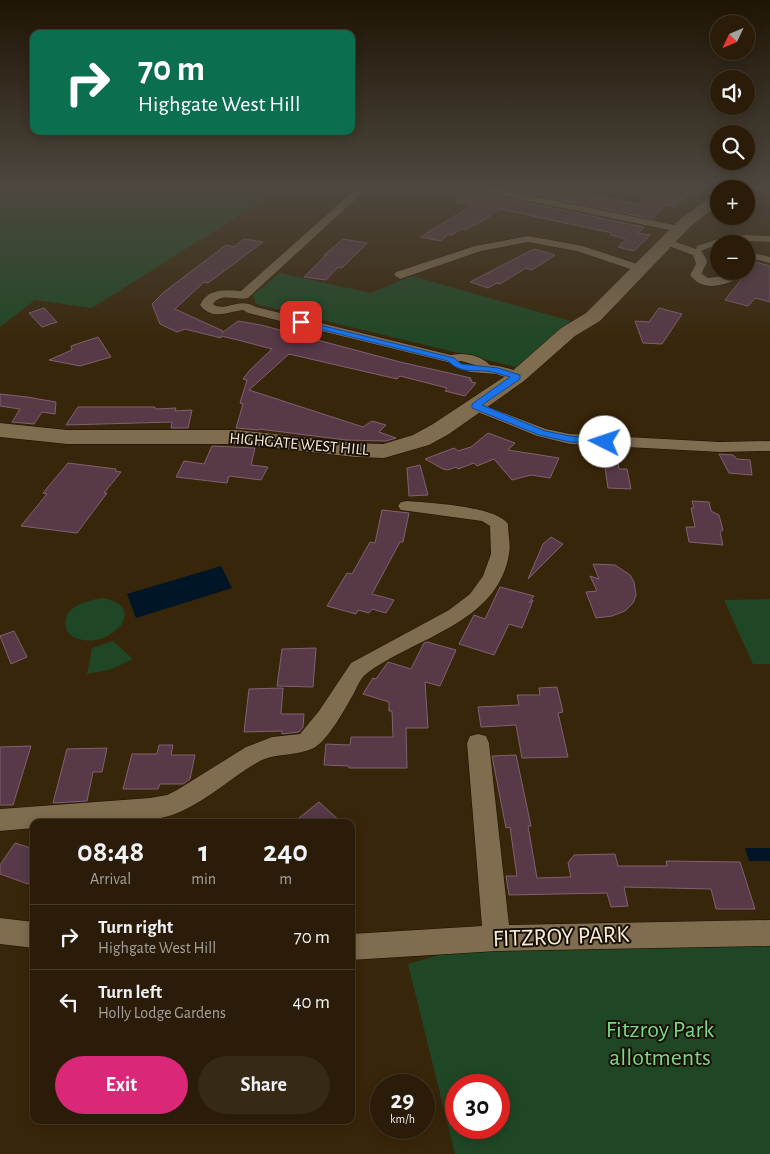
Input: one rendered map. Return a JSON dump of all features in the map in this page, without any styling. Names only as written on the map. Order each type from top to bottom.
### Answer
[{"type":"street","points":[[308,240],[244,301],[252,310],[451,360],[458,366],[472,369],[485,368],[517,377]]},
{"type":"street","points":[[400,274],[493,244],[522,240]]},
{"type":"street","points":[[533,240],[579,248],[642,269]]},
{"type":"street","name":"HIGHGATE WEST HILL","points":[[0,430],[67,437],[237,437],[354,450],[384,451],[427,437],[517,377],[562,337],[593,317],[669,240]]},
{"type":"street","points":[[678,240],[697,253],[702,260],[696,275],[699,279],[714,283],[723,280]]},
{"type":"street","points":[[685,240],[710,248]]},
{"type":"street","points":[[755,256],[770,260]]},
{"type":"street","points":[[476,406],[542,433],[570,439],[720,447],[770,446]]},
{"type":"street","points":[[0,820],[150,809],[172,804],[249,754],[276,744],[295,744],[308,740],[337,704],[356,670],[472,604],[488,586],[499,561],[502,542],[499,524],[486,516],[407,506]]},
{"type":"street","points":[[478,743],[497,938]]},
{"type":"street","points":[[0,931],[30,935]]},
{"type":"street","name":"FITZROY PARK","points":[[355,947],[497,938],[770,933]]},
{"type":"green space","points":[[0,240],[200,240],[92,308],[35,300],[0,327]]},
{"type":"green space","points":[[280,273],[371,293],[412,276],[571,321],[516,367],[256,304],[253,295]]},
{"type":"green space","points":[[103,598],[117,603],[123,609],[125,617],[121,625],[105,637],[94,640],[83,640],[70,635],[67,630],[66,620],[68,614],[83,603]]},
{"type":"green space","points":[[770,599],[770,664],[753,664],[724,600]]},
{"type":"green space","points":[[113,641],[133,659],[112,669],[87,674],[92,648]]},
{"type":"green space","name":"Fitzroy Park allotments","points":[[770,933],[770,1154],[455,1154],[451,1139],[510,1139],[510,1074],[445,1074],[445,1114],[408,964],[497,938]]},
{"type":"water","points":[[221,566],[232,588],[136,618],[127,594]]},
{"type":"water","points":[[745,848],[770,848],[770,861],[749,861]]},
{"type":"building","points":[[243,240],[263,242],[208,283],[204,282],[175,309],[223,331],[222,333],[238,321],[261,325],[400,362],[471,378],[469,380],[472,380],[471,382],[476,383],[465,396],[445,391],[447,388],[400,376],[397,379],[289,354],[249,390],[363,427],[372,421],[386,425],[379,432],[396,438],[386,441],[346,440],[259,429],[236,428],[243,404],[240,403],[247,380],[243,379],[272,349],[185,329],[177,332],[160,324],[152,304],[164,292],[226,245],[234,247]]},
{"type":"building","points":[[342,240],[367,243],[342,268],[338,267],[326,280],[304,277],[326,255],[324,255]]},
{"type":"building","points":[[626,240],[645,240],[634,251],[618,247]]},
{"type":"building","points":[[534,249],[555,255],[532,270],[526,268],[500,284],[497,283],[488,288],[470,282]]},
{"type":"building","points":[[755,262],[770,266],[770,302],[755,298],[748,306],[725,300],[741,280],[755,280]]},
{"type":"building","points":[[44,308],[57,322],[42,327],[29,313]]},
{"type":"building","points":[[659,308],[682,314],[662,344],[643,343],[635,321],[649,322]]},
{"type":"building","points":[[98,337],[111,357],[80,366],[49,360],[72,350],[71,346]]},
{"type":"building","points":[[0,394],[56,402],[55,414],[42,412],[34,424],[12,422],[20,409],[0,406]]},
{"type":"building","points":[[78,407],[155,407],[155,409],[176,408],[175,411],[192,410],[188,428],[171,428],[172,422],[66,425]]},
{"type":"building","points":[[488,433],[515,443],[508,450],[559,458],[550,478],[531,475],[512,480],[494,459],[477,466],[474,463],[458,469],[456,467],[448,470],[425,459],[454,448],[458,451],[471,447]]},
{"type":"building","points":[[212,446],[255,448],[251,465],[268,467],[261,480],[229,476],[227,483],[176,477],[184,461],[204,464]]},
{"type":"building","points":[[719,454],[733,455],[737,459],[750,460],[752,475],[729,473]]},
{"type":"building","points":[[604,461],[618,462],[619,469],[627,469],[631,489],[608,488]]},
{"type":"building","points":[[68,463],[116,469],[115,471],[121,472],[104,493],[107,493],[77,533],[21,526],[47,494],[43,493]]},
{"type":"building","points":[[420,465],[428,495],[409,496],[407,468]]},
{"type":"building","points":[[692,501],[709,502],[711,511],[719,515],[723,530],[720,532],[723,545],[689,542],[686,527],[695,527],[691,508],[694,508]]},
{"type":"building","points":[[382,510],[409,513],[403,542],[400,542],[372,594],[394,600],[386,613],[372,609],[369,613],[358,610],[356,614],[327,606],[347,573],[352,574],[370,542],[375,543]]},
{"type":"building","points":[[551,537],[563,544],[528,579],[543,544]]},
{"type":"building","points":[[593,564],[615,565],[630,575],[634,582],[636,595],[633,603],[625,611],[612,616],[596,618],[586,592],[597,591],[590,576],[599,579]]},
{"type":"building","points":[[500,587],[534,596],[529,603],[533,600],[522,628],[509,624],[494,655],[459,644],[474,615],[485,619]]},
{"type":"building","points":[[14,631],[27,657],[11,664],[0,636]]},
{"type":"building","points":[[427,642],[456,650],[440,686],[425,682],[428,728],[406,728],[407,768],[349,768],[349,766],[324,765],[326,744],[350,745],[351,737],[393,737],[392,711],[389,711],[389,702],[363,694],[373,678],[376,679],[388,662],[411,669],[424,643]]},
{"type":"building","points":[[316,648],[313,687],[277,686],[282,649]]},
{"type":"building","points":[[557,687],[563,712],[558,713],[568,757],[522,758],[516,725],[481,727],[478,707],[519,705],[517,695],[540,695],[539,688]]},
{"type":"building","points":[[283,688],[281,714],[304,714],[303,727],[299,732],[282,734],[282,731],[244,732],[249,689]]},
{"type":"building","points":[[159,745],[173,745],[171,755],[195,755],[190,779],[183,784],[160,784],[158,789],[123,789],[132,754],[157,754]]},
{"type":"building","points":[[31,746],[13,805],[0,805],[0,747]]},
{"type":"building","points":[[107,748],[102,772],[93,772],[87,801],[53,803],[67,749]]},
{"type":"building","points":[[516,755],[531,826],[528,826],[537,878],[571,877],[568,863],[574,855],[615,854],[618,866],[667,866],[666,861],[740,862],[755,909],[716,909],[711,889],[624,887],[628,906],[611,907],[607,893],[509,895],[506,876],[517,876],[510,827],[506,828],[492,756]]},
{"type":"building","points":[[319,802],[338,819],[298,819]]},
{"type":"building","points":[[15,843],[30,848],[30,881],[28,884],[0,874],[0,865]]},
{"type":"route","points":[[301,322],[451,360],[458,366],[472,369],[498,370],[517,377],[476,406],[516,424],[542,433],[570,439],[605,442]]}]
